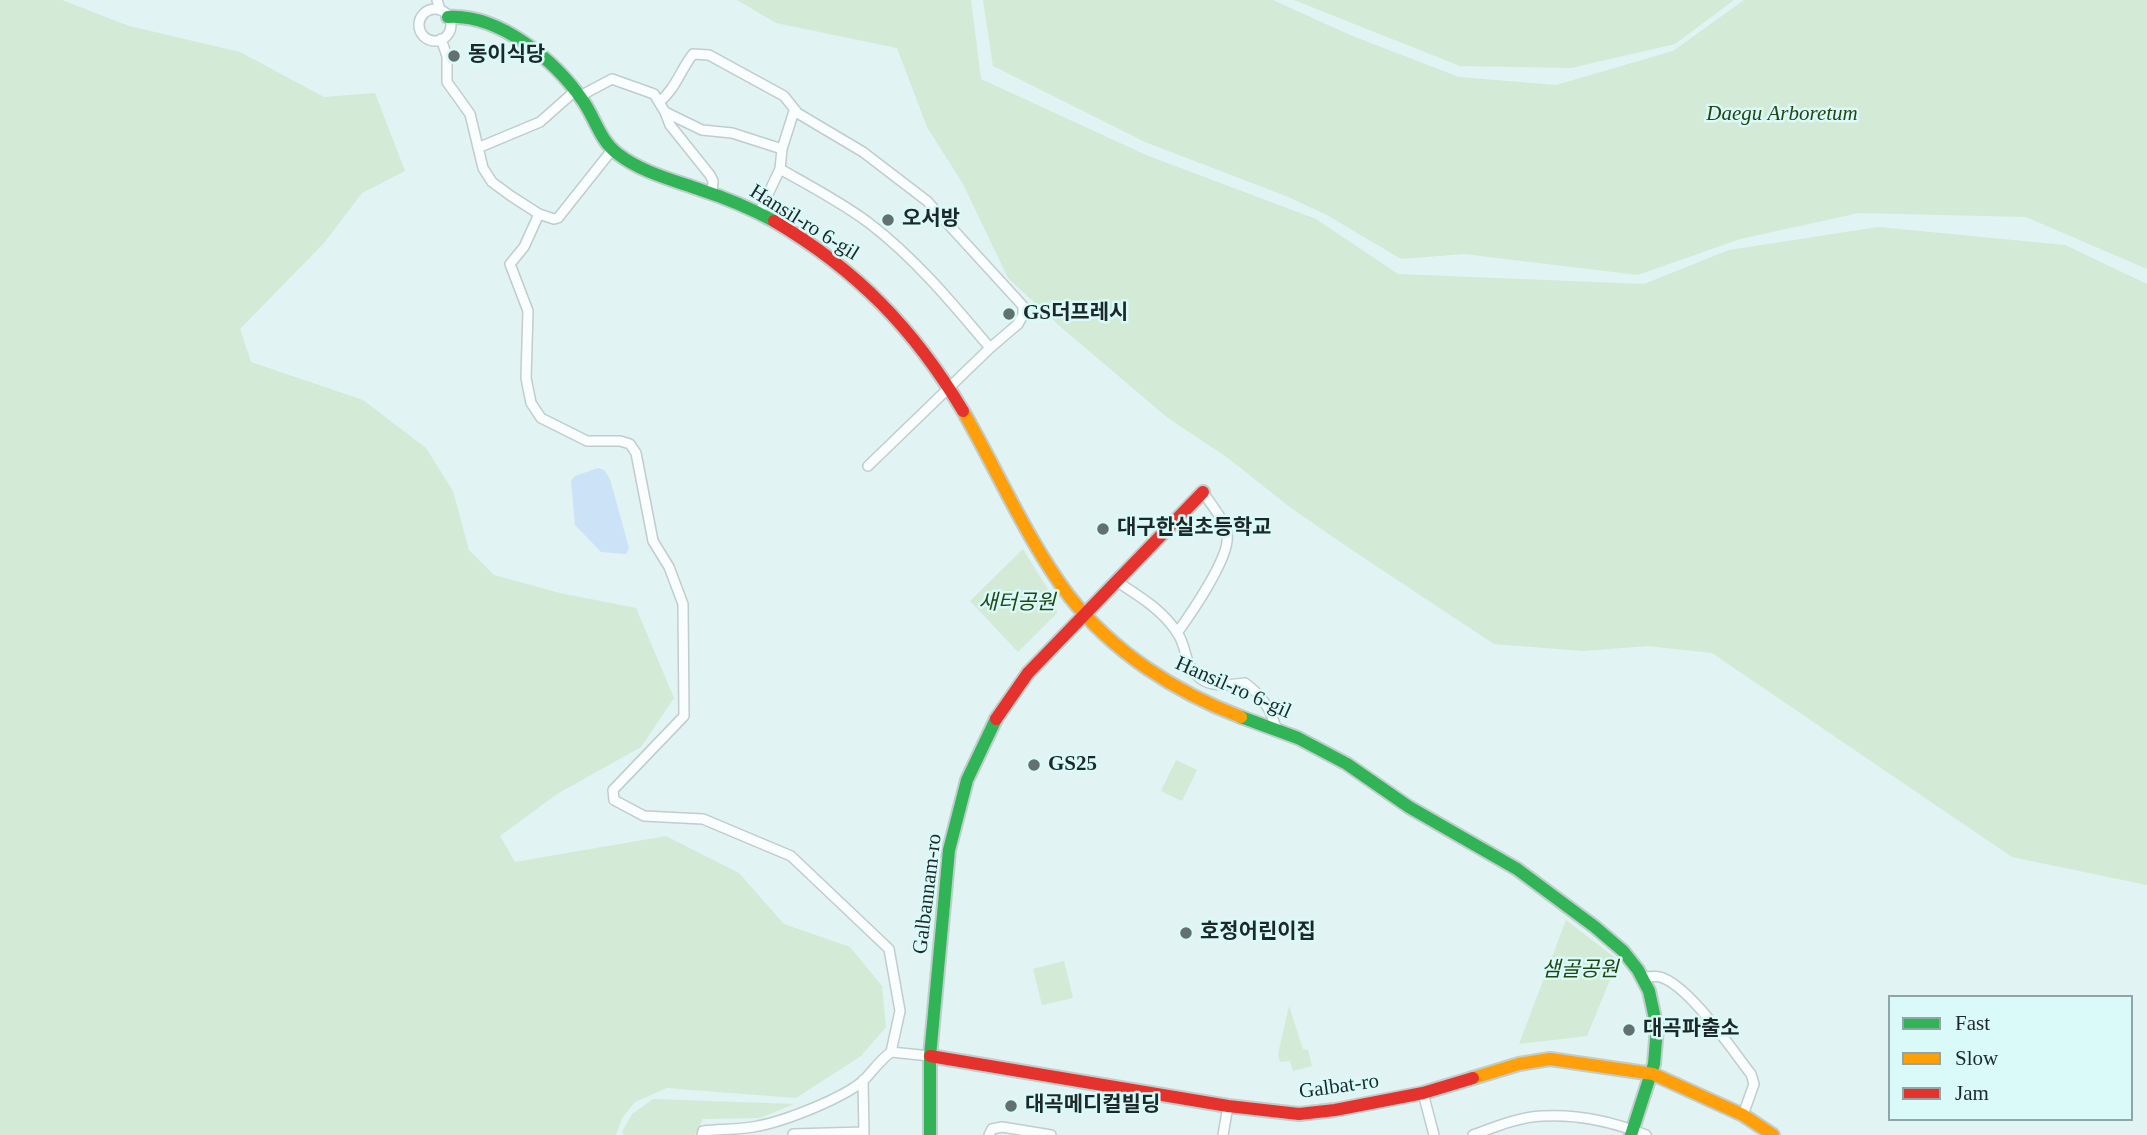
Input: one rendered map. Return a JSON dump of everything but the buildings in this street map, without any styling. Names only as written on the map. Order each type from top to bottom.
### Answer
[{"type":"street","points":[[437,0],[444,13],[450,27],[446,36],[441,39],[426,38],[419,26],[425,12],[444,13],[464,14],[492,24],[520,41],[578,94],[612,150],[558,218],[539,214],[492,181],[483,168],[470,114],[447,82],[447,55],[441,39]]},
{"type":"street","points":[[659,102],[676,82],[681,69],[693,54],[701,53],[785,96],[796,111],[863,152],[927,201],[1023,306],[1023,315],[1018,324],[868,466]]},
{"type":"street","points":[[480,147],[540,122],[578,94],[612,79],[654,94],[670,125],[710,175],[712,194]]},
{"type":"street","points":[[759,213],[780,169],[782,149],[796,111]]},
{"type":"street","points":[[665,112],[702,130],[732,133],[782,149]]},
{"type":"street","name":"Hansil-ro 6-gil","points":[[612,150],[633,163],[759,213],[838,263],[869,289],[920,345],[948,388],[1042,555],[1084,613],[1145,667],[1204,701],[1322,751],[1365,775],[1406,805],[1497,857],[1602,932],[1625,954],[1644,977],[1657,1021],[1653,1074],[1637,1133]]},
{"type":"street","points":[[780,169],[828,196],[893,244],[950,300],[990,348]]},
{"type":"street","points":[[539,214],[524,247],[510,264],[528,311],[526,378],[531,403],[541,418],[587,441],[621,441],[630,444],[636,453],[653,541],[669,567],[683,604],[684,716],[613,790],[614,800],[645,816],[703,820],[792,856],[889,949],[900,1011],[891,1052],[878,1062],[863,1080],[840,1095],[792,1116],[758,1126],[703,1131],[702,1135]]},
{"type":"street","points":[[1177,633],[1226,551],[1228,538],[1224,526],[1203,492]]},
{"type":"street","name":"Galbannam-ro","points":[[930,1135],[930,1056],[949,850],[967,780],[999,713],[1028,673],[1203,492]]},
{"type":"street","points":[[1116,581],[1160,611],[1177,633],[1196,676],[1209,684],[1245,683],[1258,692],[1271,711],[1277,731]]},
{"type":"street","points":[[1204,701],[1209,684]]},
{"type":"street","points":[[1644,977],[1660,976],[1679,988],[1751,1074],[1754,1084],[1744,1115]]},
{"type":"street","points":[[891,1052],[930,1056]]},
{"type":"street","name":"Galbat-ro","points":[[930,1056],[1228,1106],[1299,1114],[1335,1111],[1423,1093],[1519,1064],[1550,1059],[1653,1074],[1744,1115],[1773,1135]]},
{"type":"street","points":[[792,1116],[793,1135],[864,1133],[863,1080]]},
{"type":"street","points":[[1423,1093],[1434,1135]]},
{"type":"street","points":[[1223,1135],[1228,1106]]},
{"type":"street","points":[[1473,1135],[1541,1116],[1609,1122],[1637,1133]]},
{"type":"street","points":[[989,1135],[992,1129],[1002,1127],[1051,1135]]},
{"type":"green space","points":[[0,0],[62,0],[129,26],[240,52],[324,97],[375,93],[405,171],[362,193],[324,243],[240,329],[251,362],[363,400],[426,448],[453,491],[469,550],[494,575],[560,593],[636,608],[674,698],[641,747],[557,794],[500,836],[515,862],[666,836],[739,873],[784,924],[850,947],[882,986],[886,1027],[861,1056],[796,1098],[667,1088],[635,1102],[622,1118],[616,1135],[0,1135]]},
{"type":"green space","points":[[737,0],[971,0],[981,79],[1146,155],[1316,219],[1398,274],[1644,284],[1729,250],[1878,227],[2065,245],[2147,284],[2147,885],[2012,857],[1712,653],[1648,646],[1583,651],[1494,644],[1291,508],[1228,458],[1168,418],[1063,329],[1008,278],[963,184],[927,127],[897,48],[776,23]]},
{"type":"green space","name":"Daegu Arboretum","points":[[983,0],[1273,0],[1350,35],[1459,77],[1556,85],[1673,51],[1744,0],[2147,0],[2147,269],[2026,217],[1859,213],[1740,239],[1638,275],[1464,254],[1401,259],[1327,215],[1286,196],[1145,142],[993,66]]},
{"type":"green space","points":[[1294,0],[1734,0],[1675,44],[1571,68],[1460,66]]},
{"type":"green space","name":"새터공원","points":[[1023,549],[1054,599],[1057,613],[1018,652],[970,601]]},
{"type":"green space","points":[[1176,760],[1197,770],[1182,801],[1161,791]]},
{"type":"green space","name":"샘골공원","points":[[1566,920],[1618,960],[1587,1036],[1519,1044]]},
{"type":"green space","points":[[1064,961],[1073,998],[1042,1005],[1033,969]]},
{"type":"green space","points":[[1289,1006],[1303,1049],[1308,1050],[1312,1066],[1293,1071],[1290,1061],[1280,1062],[1278,1054]]},
{"type":"green space","points":[[653,1099],[794,1104],[760,1118],[703,1119],[695,1135],[624,1135],[622,1132],[632,1114]]},
{"type":"water","points":[[598,468],[604,470],[610,479],[629,548],[626,554],[601,552],[575,525],[571,481],[575,476]]},
{"type":"traffic: fast","points":[[448,17],[487,23],[506,31],[541,56],[571,85],[607,143],[627,160],[658,175],[720,196],[774,221]]},
{"type":"traffic: fast","points":[[1241,717],[1298,738],[1347,764],[1409,807],[1517,869],[1623,951],[1638,970],[1649,991],[1657,1028],[1654,1064],[1631,1135]]},
{"type":"traffic: fast","points":[[930,1135],[930,1056],[949,850],[967,780],[996,719]]},
{"type":"traffic: slow","points":[[963,411],[1040,552],[1069,596],[1086,616],[1105,635],[1147,668],[1192,695],[1241,717]]},
{"type":"traffic: slow","points":[[1473,1078],[1519,1064],[1550,1059],[1653,1074],[1743,1115],[1773,1135]]},
{"type":"traffic: jam","points":[[774,221],[832,260],[881,304],[924,354],[963,411]]},
{"type":"traffic: jam","points":[[996,719],[1028,673],[1203,492]]},
{"type":"traffic: jam","points":[[930,1056],[1228,1106],[1299,1114],[1423,1093],[1473,1078]]},
{"type":"place","name":"동이식당","points":[[454,56]]},
{"type":"place","name":"오서방","points":[[888,220]]},
{"type":"place","name":"GS더프레시","points":[[1009,314]]},
{"type":"place","name":"대구한실초등학교","points":[[1103,529]]},
{"type":"place","name":"GS25","points":[[1034,765]]},
{"type":"place","name":"호정어린이집","points":[[1186,933]]},
{"type":"place","name":"대곡파출소","points":[[1629,1030]]},
{"type":"place","name":"대곡메디컬빌딩","points":[[1011,1106]]}]
